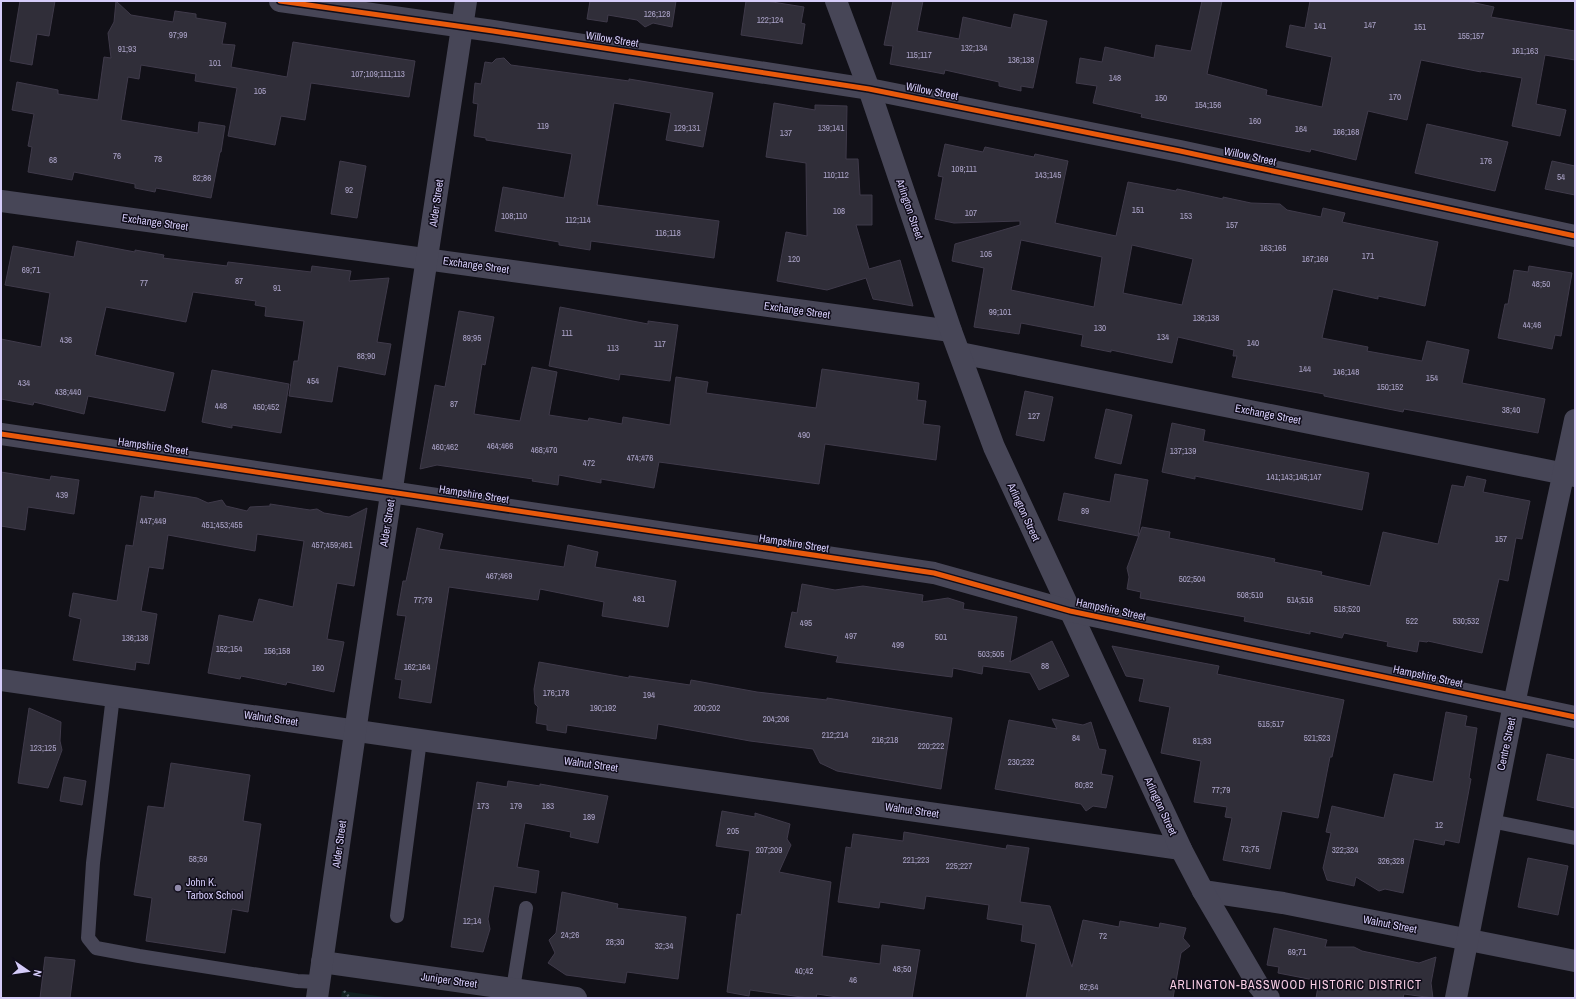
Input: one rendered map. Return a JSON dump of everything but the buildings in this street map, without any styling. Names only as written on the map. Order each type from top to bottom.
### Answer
[{"type":"street","name":"Willow Street","points":[[280,1],[462,26],[869,89],[1188,152],[1575,236]]},
{"type":"street","name":"Alder Street","points":[[319,981],[355,730],[428,259],[466,1]]},
{"type":"street","name":"Arlington Street","points":[[836,1],[869,89],[951,331],[994,447],[1181,849],[1203,891],[1258,985],[1269,998]]},
{"type":"street","name":"Exchange Street","points":[[1,201],[951,331]]},
{"type":"street","name":"Exchange Street","points":[[960,353],[1570,475]]},
{"type":"street","name":"Centre Street","points":[[1456,998],[1514,704],[1570,475],[1575,420]]},
{"type":"street","name":"Hampshire Street","points":[[1,434],[934,573],[1070,611],[1575,717]]},
{"type":"street","name":"Walnut Street","points":[[1,680],[1181,849]]},
{"type":"street","name":"Walnut Street","points":[[1203,891],[1283,903],[1575,961]]},
{"type":"street","name":"Juniper Street","points":[[319,981],[512,989],[576,998]]},
{"type":"lane","points":[[113,696],[93,863],[88,938],[96,948],[297,981],[319,981]]},
{"type":"lane","points":[[397,916],[420,740]]},
{"type":"lane","points":[[1490,821],[1575,838]]},
{"type":"lane","points":[[512,989],[526,908]]},
{"type":"shaded area","points":[[342,991],[392,998],[341,998]]},
{"type":"cycle path","points":[[280,1],[493,31],[869,89],[1180,151],[1575,236]]},
{"type":"cycle path","points":[[1,434],[934,573],[1070,611],[1575,717]]},
{"type":"place","name":"John K. Tarbox School","points":[[178,888]]},
{"type":"district","name":"ARLINGTON-BASSWOOD HISTORIC DISTRICT","points":[[1296,985]]}]
